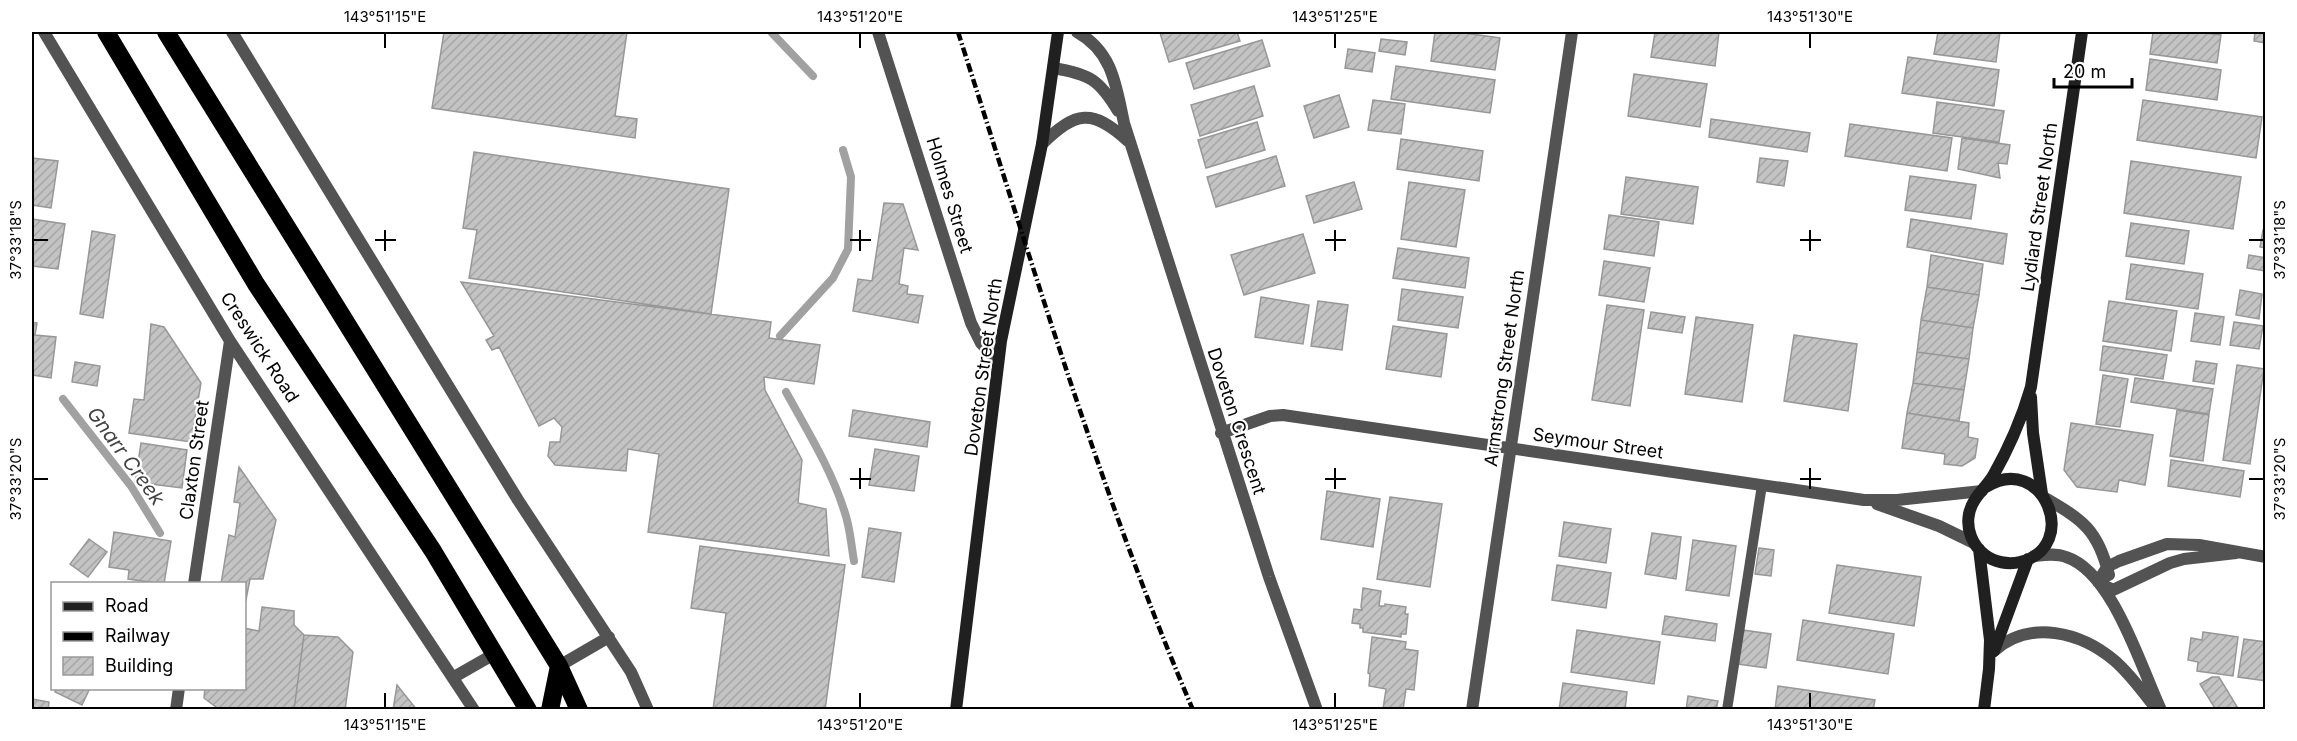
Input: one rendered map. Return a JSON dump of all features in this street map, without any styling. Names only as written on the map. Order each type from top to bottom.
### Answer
[{"type":"highway","name":"Creswick Road","points":[[106,32],[256,284],[433,551],[528,710]]},
{"type":"highway","points":[[166,32],[559,666],[579,710]]},
{"type":"highway","points":[[550,710],[559,666]]},
{"type":"street","name":"Creswick Road","points":[[44,32],[230,341],[454,676],[474,710]]},
{"type":"street","points":[[232,32],[518,500],[631,672],[648,710]]},
{"type":"street","name":"Holmes Street","points":[[878,32],[971,323],[981,343],[998,362]]},
{"type":"street","name":"Doveton Street North","points":[[956,710],[998,362],[1011,287],[1042,144],[1058,32]]},
{"type":"street","name":"Doveton Crescent","points":[[1077,32],[1099,48],[1111,67],[1129,142],[1221,433],[1269,577],[1317,710]]},
{"type":"street","name":"Armstrong Street North","points":[[1472,710],[1572,32]]},
{"type":"street","name":"Lydiard Street North","points":[[2044,496],[2032,425],[2031,387],[2082,32]]},
{"type":"street","name":"Doveton Crescent","points":[[1053,68],[1089,76],[1112,101],[1124,123]]},
{"type":"street","points":[[1042,144],[1061,126],[1081,118],[1091,118],[1107,124],[1129,142]]},
{"type":"street","name":"Claxton Street","points":[[194,582],[230,341]]},
{"type":"street","name":"Lydiard Street North","points":[[1984,489],[2017,427],[2031,387]]},
{"type":"street","name":"Seymour Street","points":[[1221,433],[1270,416],[1283,415],[1864,500],[1897,500],[1984,489]]},
{"type":"street","points":[[1984,710],[1989,669],[1989,620],[1977,546],[1969,529],[1969,513],[1975,498],[1984,489],[1999,481],[2018,480],[2032,485],[2084,524],[2098,542],[2108,567],[2116,606],[2159,710]]},
{"type":"street","points":[[1989,669],[2031,557],[2046,544],[2051,529],[2051,513],[2044,496]]},
{"type":"street","name":"Seymour Street","points":[[1864,500],[1939,526],[1977,546]]},
{"type":"street","points":[[2098,582],[2108,567],[2138,553],[2167,544],[2199,545],[2265,557]]},
{"type":"street","points":[[1977,546],[1990,558],[2002,562],[2016,563],[2031,557],[2051,555],[2072,559],[2085,568],[2116,606]]},
{"type":"street","points":[[2113,590],[2170,563],[2184,559],[2236,553]]},
{"type":"street","points":[[2098,582],[2113,590]]},
{"type":"street","points":[[1994,651],[2009,640],[2032,632],[2052,632],[2076,638],[2116,662],[2159,710]]},
{"type":"street","points":[[559,666],[609,638]]},
{"type":"street","points":[[454,676],[496,653]]},
{"type":"street","points":[[176,710],[179,690]]},
{"type":"lane","points":[[1727,710],[1762,485]]},
{"type":"building","points":[[444,32],[627,32],[615,116],[637,119],[635,138],[432,108]]},
{"type":"building","points":[[1237,32],[1240,41],[1169,62],[1160,33]]},
{"type":"building","points":[[1435,32],[1457,32],[1500,38],[1495,70],[1431,61]]},
{"type":"building","points":[[1655,32],[1719,32],[1715,66],[1651,57]]},
{"type":"building","points":[[1938,32],[2000,32],[1996,62],[1934,54]]},
{"type":"building","points":[[2153,32],[2196,32],[2221,35],[2217,63],[2150,54]]},
{"type":"building","points":[[2255,32],[2266,32],[2266,43],[2254,41]]},
{"type":"building","points":[[1381,39],[1407,42],[1405,55],[1379,51]]},
{"type":"building","points":[[1262,40],[1270,66],[1194,89],[1186,63]]},
{"type":"building","points":[[1348,49],[1375,53],[1372,72],[1345,68]]},
{"type":"building","points":[[1908,57],[1999,70],[1994,106],[1902,93]]},
{"type":"building","points":[[2150,59],[2221,70],[2217,100],[2146,90]]},
{"type":"building","points":[[1396,66],[1495,80],[1490,113],[1391,99]]},
{"type":"building","points":[[1634,74],[1707,84],[1700,127],[1628,116]]},
{"type":"building","points":[[1254,86],[1263,116],[1200,136],[1191,105]]},
{"type":"building","points":[[1339,95],[1349,127],[1314,138],[1304,106]]},
{"type":"building","points":[[1373,100],[1405,104],[1401,134],[1368,130]]},
{"type":"building","points":[[2143,100],[2262,117],[2256,158],[2137,140]]},
{"type":"building","points":[[1937,102],[2004,111],[1999,142],[1933,133]]},
{"type":"building","points":[[1711,119],[1810,133],[1807,152],[1709,137]]},
{"type":"building","points":[[1257,122],[1265,150],[1206,168],[1198,140]]},
{"type":"building","points":[[1850,124],[1952,138],[1947,171],[1845,156]]},
{"type":"building","points":[[1962,138],[2010,145],[2007,164],[1998,163],[2000,178],[1958,169]]},
{"type":"building","points":[[1401,139],[1483,151],[1479,181],[1397,169]]},
{"type":"building","points":[[474,152],[729,189],[711,314],[469,278],[477,230],[463,228]]},
{"type":"building","points":[[1276,156],[1285,186],[1216,207],[1207,177]]},
{"type":"building","points":[[32,158],[58,161],[51,208],[32,205]]},
{"type":"building","points":[[1760,158],[1788,161],[1784,186],[1757,182]]},
{"type":"building","points":[[2131,161],[2241,177],[2233,229],[2124,213]]},
{"type":"building","points":[[1910,176],[1976,185],[1971,219],[1905,210]]},
{"type":"building","points":[[1626,177],[1698,187],[1693,224],[1621,214]]},
{"type":"building","points":[[1354,182],[1362,209],[1314,223],[1306,196]]},
{"type":"building","points":[[1409,182],[1465,190],[1456,247],[1401,239]]},
{"type":"building","points":[[884,203],[903,204],[918,250],[904,248],[899,284],[908,286],[907,294],[923,296],[918,323],[853,311],[858,279],[872,281]]},
{"type":"building","points":[[1609,215],[1659,222],[1654,256],[1604,249]]},
{"type":"building","points":[[32,219],[65,224],[58,269],[32,266]]},
{"type":"building","points":[[1911,219],[2007,234],[2003,264],[1907,247]]},
{"type":"building","points":[[2131,223],[2189,231],[2184,264],[2126,256]]},
{"type":"building","points":[[2263,230],[2266,230],[2266,248],[2260,247]]},
{"type":"building","points":[[92,231],[115,235],[103,318],[80,314]]},
{"type":"building","points":[[1303,234],[1315,273],[1244,295],[1231,255]]},
{"type":"building","points":[[1398,248],[1469,258],[1465,288],[1393,278]]},
{"type":"building","points":[[1931,255],[1983,264],[1979,295],[1927,287]]},
{"type":"building","points":[[2249,255],[2266,258],[2266,271],[2247,268]]},
{"type":"building","points":[[1604,261],[1650,268],[1644,302],[1599,295]]},
{"type":"building","points":[[2131,264],[2203,274],[2198,309],[2126,299]]},
{"type":"building","points":[[461,282],[771,322],[769,338],[820,345],[814,384],[764,377],[765,390],[802,460],[798,503],[826,509],[829,556],[648,532],[659,454],[628,449],[626,471],[555,465],[548,456],[550,442],[560,442],[562,427],[554,418],[539,426],[499,347],[492,350],[486,340],[494,336]]},
{"type":"building","points":[[1927,287],[1979,295],[1973,328],[1921,320]]},
{"type":"building","points":[[1402,289],[1463,297],[1458,328],[1398,320]]},
{"type":"building","points":[[2240,290],[2262,294],[2259,319],[2236,315]]},
{"type":"building","points":[[1261,297],[1309,305],[1303,344],[1255,337]]},
{"type":"building","points":[[1318,301],[1348,305],[1342,350],[1311,346]]},
{"type":"building","points":[[2109,301],[2177,311],[2171,351],[2103,341]]},
{"type":"building","points":[[1607,305],[1644,310],[1630,406],[1592,400]]},
{"type":"building","points":[[1651,312],[1685,317],[1682,333],[1648,328]]},
{"type":"building","points":[[2195,313],[2224,317],[2220,345],[2191,341]]},
{"type":"building","points":[[1696,317],[1753,325],[1742,402],[1685,394]]},
{"type":"building","points":[[1921,320],[1973,328],[1969,359],[1917,352]]},
{"type":"building","points":[[32,322],[37,323],[35,335],[56,337],[51,378],[32,375]]},
{"type":"building","points":[[2234,322],[2263,326],[2259,349],[2230,345]]},
{"type":"building","points":[[151,324],[164,327],[201,383],[191,442],[129,433],[134,399],[144,400]]},
{"type":"building","points":[[1393,326],[1447,334],[1441,377],[1386,369]]},
{"type":"building","points":[[1794,335],[1857,344],[1848,411],[1784,401]]},
{"type":"building","points":[[2103,346],[2167,355],[2163,379],[2100,370]]},
{"type":"building","points":[[1917,352],[1969,359],[1964,390],[1913,383]]},
{"type":"building","points":[[2196,361],[2217,364],[2214,384],[2193,381]]},
{"type":"building","points":[[75,362],[100,366],[97,386],[72,382]]},
{"type":"building","points":[[2237,365],[2264,369],[2250,464],[2223,460]]},
{"type":"building","points":[[2103,375],[2128,379],[2120,427],[2096,424]]},
{"type":"building","points":[[2135,378],[2213,389],[2209,414],[2131,402]]},
{"type":"building","points":[[1913,383],[1964,390],[1959,421],[1907,413]]},
{"type":"building","points":[[853,410],[930,422],[927,447],[849,436]]},
{"type":"building","points":[[2177,410],[2209,415],[2203,461],[2170,456]]},
{"type":"building","points":[[1907,413],[1969,423],[1968,437],[1978,439],[1975,458],[1962,466],[1944,464],[1945,454],[1902,448]]},
{"type":"building","points":[[2071,423],[2153,435],[2145,485],[2119,480],[2117,492],[2077,487],[2064,470]]},
{"type":"building","points":[[141,443],[187,450],[182,488],[135,482]]},
{"type":"building","points":[[875,449],[919,456],[914,491],[869,485]]},
{"type":"building","points":[[2171,460],[2244,471],[2240,497],[2168,486]]},
{"type":"building","points":[[239,467],[276,520],[263,579],[250,579],[246,600],[246,582],[221,582],[229,535],[235,537],[240,503],[234,502]]},
{"type":"building","points":[[1327,491],[1380,499],[1373,547],[1321,539]]},
{"type":"building","points":[[1390,497],[1442,504],[1430,587],[1377,579]]},
{"type":"building","points":[[1564,522],[1611,529],[1606,563],[1559,556]]},
{"type":"building","points":[[869,528],[901,533],[894,582],[862,577]]},
{"type":"building","points":[[114,532],[171,541],[164,582],[128,579],[129,570],[109,567]]},
{"type":"building","points":[[1652,533],[1681,537],[1676,579],[1645,574]]},
{"type":"building","points":[[89,539],[107,552],[88,577],[70,564]]},
{"type":"building","points":[[1693,540],[1736,546],[1729,596],[1686,590]]},
{"type":"building","points":[[700,546],[845,565],[825,710],[713,710],[726,613],[691,608]]},
{"type":"building","points":[[1759,548],[1774,550],[1771,576],[1755,574]]},
{"type":"building","points":[[1557,565],[1611,573],[1606,608],[1552,600]]},
{"type":"building","points":[[1837,565],[1921,577],[1914,626],[1829,613]]},
{"type":"building","points":[[1363,588],[1381,591],[1379,606],[1385,606],[1385,604],[1406,607],[1405,614],[1408,614],[1406,634],[1401,634],[1401,637],[1363,632],[1360,624],[1352,623],[1354,609],[1362,610]]},
{"type":"building","points":[[262,607],[294,611],[294,625],[304,635],[294,710],[220,710],[204,698],[205,690],[246,690],[246,628],[259,631]]},
{"type":"building","points":[[1665,616],[1717,624],[1715,641],[1662,634]]},
{"type":"building","points":[[1803,620],[1894,634],[1888,674],[1797,660]]},
{"type":"building","points":[[1577,630],[1660,642],[1654,684],[1571,672]]},
{"type":"building","points":[[1743,630],[1771,634],[1766,668],[1738,664]]},
{"type":"building","points":[[2203,632],[2238,637],[2233,676],[2197,671],[2198,662],[2188,660],[2191,638],[2202,640]]},
{"type":"building","points":[[304,635],[338,637],[353,652],[345,710],[294,710]]},
{"type":"building","points":[[1372,637],[1406,642],[1405,649],[1418,651],[1414,690],[1406,689],[1403,710],[1383,709],[1386,689],[1369,686]]},
{"type":"building","points":[[2244,639],[2266,642],[2266,681],[2238,677]]},
{"type":"building","points":[[2212,677],[2219,677],[2239,710],[2216,710],[2200,684]]},
{"type":"building","points":[[1563,683],[1627,692],[1625,710],[1559,710]]},
{"type":"building","points":[[397,685],[417,710],[393,710]]},
{"type":"building","points":[[1778,686],[1875,700],[1873,710],[1775,710]]},
{"type":"building","points":[[56,690],[89,690],[82,705],[55,692]]},
{"type":"building","points":[[1688,696],[1718,701],[1716,710],[1686,710]]},
{"type":"building","points":[[32,699],[49,702],[48,710],[32,710]]},
{"type":"waterway","points":[[771,32],[813,76]]},
{"type":"waterway","points":[[780,336],[833,278],[848,249],[851,177],[843,150]]},
{"type":"waterway","points":[[786,392],[818,450],[839,495],[848,522],[854,561]]},
{"type":"waterway","name":"Gnarr Creek","points":[[63,399],[131,486],[160,533]]},
{"type":"railway","points":[[958,32],[1097,459],[1159,627],[1193,710]]}]
